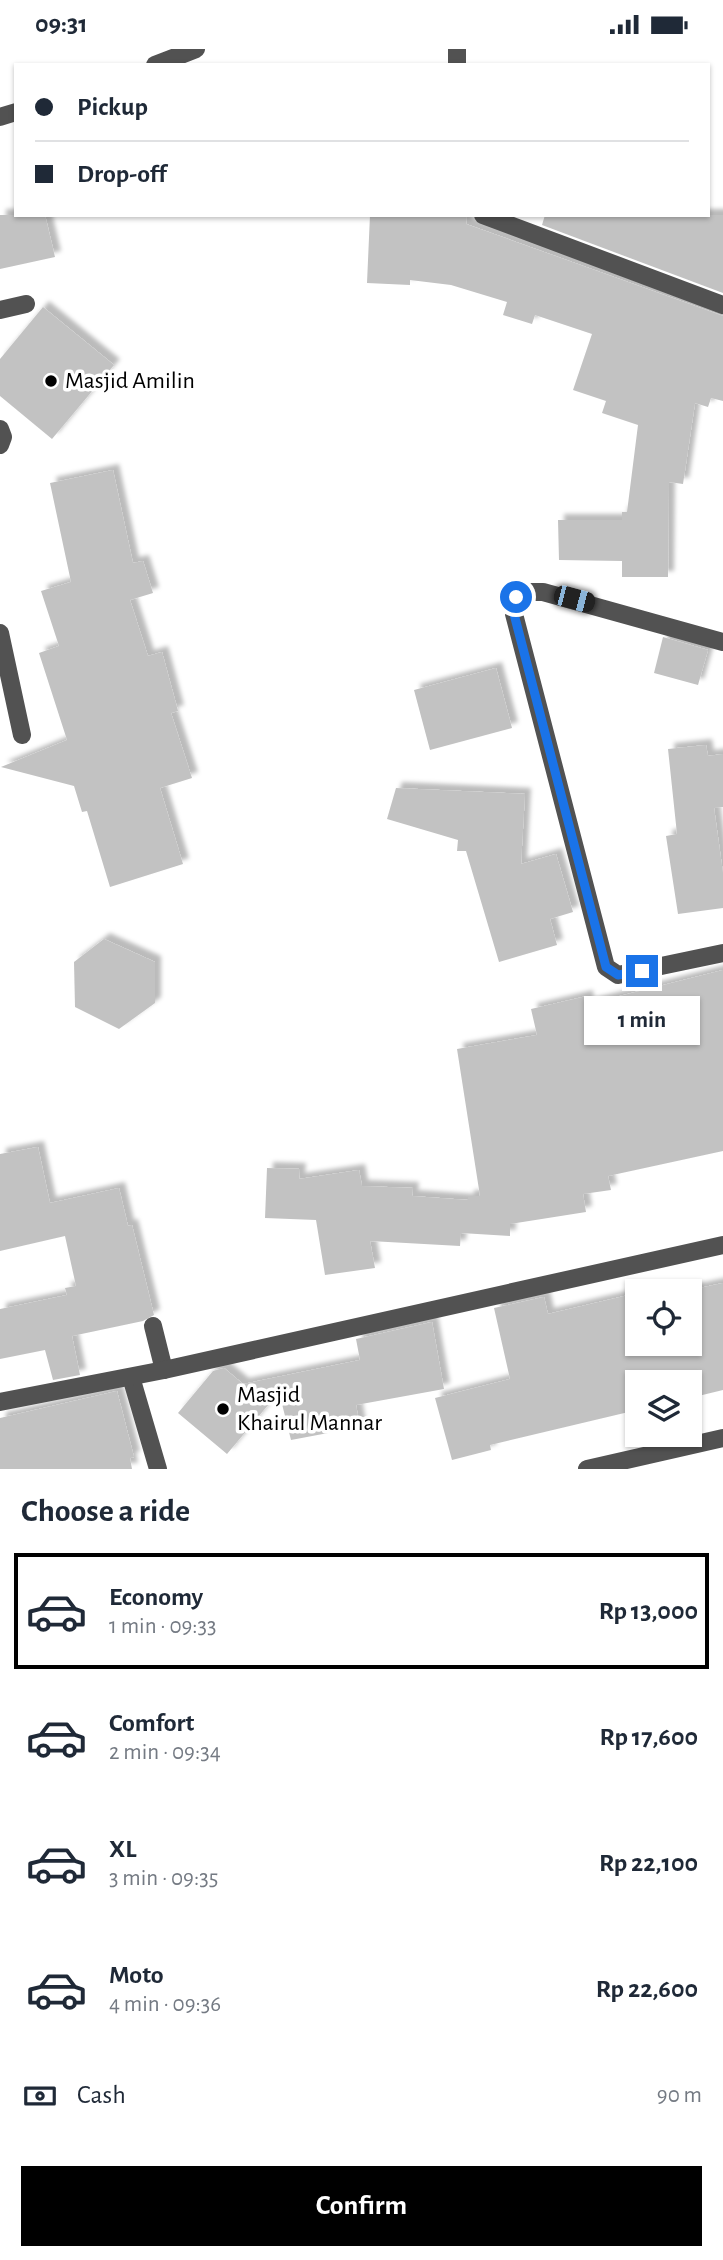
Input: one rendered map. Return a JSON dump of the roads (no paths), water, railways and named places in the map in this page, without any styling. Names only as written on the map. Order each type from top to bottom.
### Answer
[{"type":"street","points":[[160,63],[196,49]]},
{"type":"street","points":[[488,217],[723,305]]},
{"type":"street","points":[[0,310],[26,304]]},
{"type":"street","points":[[0,429],[3,437],[0,445]]},
{"type":"street","points":[[723,642],[542,592],[523,593],[514,603],[514,614],[606,967],[618,975],[723,953]]},
{"type":"street","points":[[0,633],[22,735]]},
{"type":"street","points":[[0,1402],[131,1377],[723,1245]]},
{"type":"street","points":[[153,1326],[163,1370]]},
{"type":"street","points":[[131,1377],[158,1469]]},
{"type":"street","points":[[587,1469],[723,1438]]},
{"type":"place","name":"Masjid Amilin","points":[[51,381]]},
{"type":"place","name":"Masjid Khairul Mannar","points":[[223,1409]]}]
